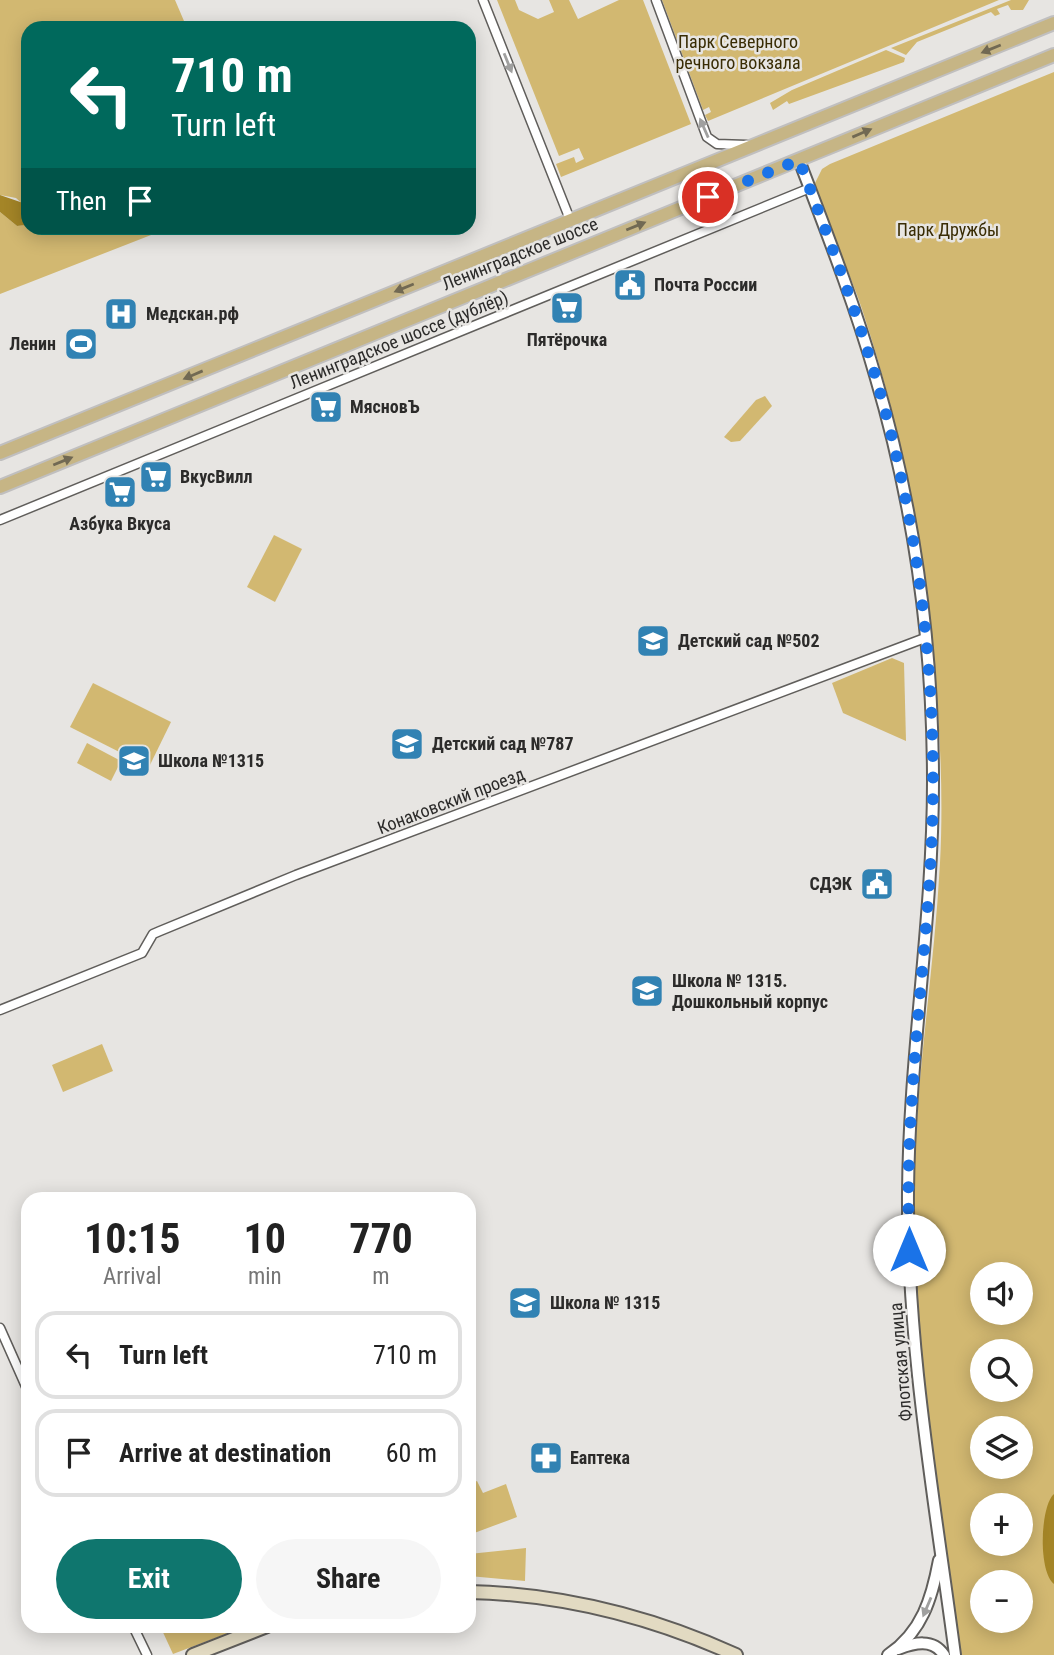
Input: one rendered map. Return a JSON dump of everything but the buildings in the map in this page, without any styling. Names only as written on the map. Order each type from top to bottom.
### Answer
[{"type":"main road","name":"Ленинградское шоссе","points":[[0,453],[764,144],[1054,23]]},
{"type":"main road","name":"Ленинградское шоссе","points":[[0,487],[1054,55]]},
{"type":"main road","points":[[476,1592],[510,1593],[580,1603],[637,1617],[736,1655]]},
{"type":"main road","points":[[193,1655],[249,1633]]},
{"type":"street","points":[[482,0],[571,222]]},
{"type":"street","points":[[656,0],[707,136],[717,144],[764,144]]},
{"type":"street","name":"Флотская улица","points":[[799,160],[846,285],[886,416],[911,534],[925,638],[933,786],[929,896],[912,1098],[908,1195],[920,1391],[955,1655]]},
{"type":"street","name":"Ленинградское шоссе (дублёр)","points":[[0,520],[810,188]]},
{"type":"street","name":"Конаковский проезд","points":[[0,1010],[142,953],[153,934],[160,930],[284,880],[925,638]]},
{"type":"street","points":[[0,1328],[21,1375]]},
{"type":"street","points":[[892,1653],[926,1612],[940,1554]]},
{"type":"street","points":[[136,1633],[147,1655]]},
{"type":"street","points":[[892,1653],[922,1643],[931,1644],[944,1655]]},
{"type":"green space","points":[[0,0],[175,0],[184,21],[21,21],[21,203],[16,198],[0,195]]},
{"type":"green space","points":[[497,0],[515,0],[519,10],[538,19],[554,12],[549,0],[569,0],[578,19],[619,0],[643,0],[691,124],[561,177],[556,164],[574,157],[576,163],[584,159],[579,148],[559,156]]},
{"type":"green space","name":"Парк Северного речного вокзала","points":[[662,0],[999,0],[708,121],[705,115],[711,112],[709,107],[703,110]]},
{"type":"green space","points":[[1011,0],[1029,0],[1023,10],[1011,10],[1008,5],[997,9],[1000,14],[995,16],[991,12],[917,42],[906,55],[891,48]]},
{"type":"green space","points":[[886,50],[905,58],[904,62],[789,104],[787,101],[773,110],[770,103],[792,90]]},
{"type":"green space","name":"Парк Дружбы","points":[[1054,72],[1054,1655],[959,1655],[929,1428],[915,1257],[917,1116],[941,835],[935,667],[922,555],[897,431],[862,309],[815,183],[822,169]]},
{"type":"green space","points":[[0,212],[17,226],[21,226],[21,235],[151,235],[0,294]]},
{"type":"green space","points":[[765,396],[772,406],[740,441],[731,442],[724,437],[756,400]]},
{"type":"green space","points":[[274,535],[302,549],[275,602],[247,587]]},
{"type":"green space","points":[[892,658],[904,663],[906,741],[843,713],[832,683]]},
{"type":"green space","points":[[93,683],[171,722],[149,767],[70,727]]},
{"type":"green space","points":[[87,743],[121,761],[111,781],[77,763]]},
{"type":"green space","points":[[102,1044],[113,1071],[63,1092],[52,1065]]},
{"type":"green space","points":[[476,1481],[483,1493],[506,1484],[517,1517],[476,1532]]},
{"type":"green space","points":[[526,1548],[525,1581],[476,1577],[476,1553]]},
{"type":"green space","points":[[163,1633],[228,1633],[173,1654]]},
{"type":"shaded area","points":[[0,195],[21,202],[21,226],[17,226],[0,212]]},
{"type":"shaded area","points":[[1054,1494],[1054,1584],[1045,1567],[1043,1539],[1046,1511]]},
{"type":"place","name":"Почта России","points":[[630,285]]},
{"type":"place","name":"Пятёрочка","points":[[567,308]]},
{"type":"place","name":"Медскан.рф","points":[[121,314]]},
{"type":"place","name":"Ленин","points":[[81,344]]},
{"type":"place","name":"МясновЪ","points":[[326,407]]},
{"type":"place","name":"ВкусВилл","points":[[156,477]]},
{"type":"place","name":"Азбука Вкуса","points":[[120,492]]},
{"type":"place","name":"Детский сад №502","points":[[653,641]]},
{"type":"place","name":"Детский сад №787","points":[[407,744]]},
{"type":"place","name":"Школа №1315","points":[[134,761]]},
{"type":"place","name":"СДЭК","points":[[877,884]]},
{"type":"place","name":"Школа № 1315. Дошкольный корпус","points":[[647,991]]},
{"type":"place","name":"Школа № 1315","points":[[525,1303]]},
{"type":"place","name":"Еаптека","points":[[546,1458]]},
{"type":"route","points":[[708,197],[799,160],[838,261],[875,376],[908,516],[925,638],[933,765],[929,896],[912,1098],[909,1250]]}]
